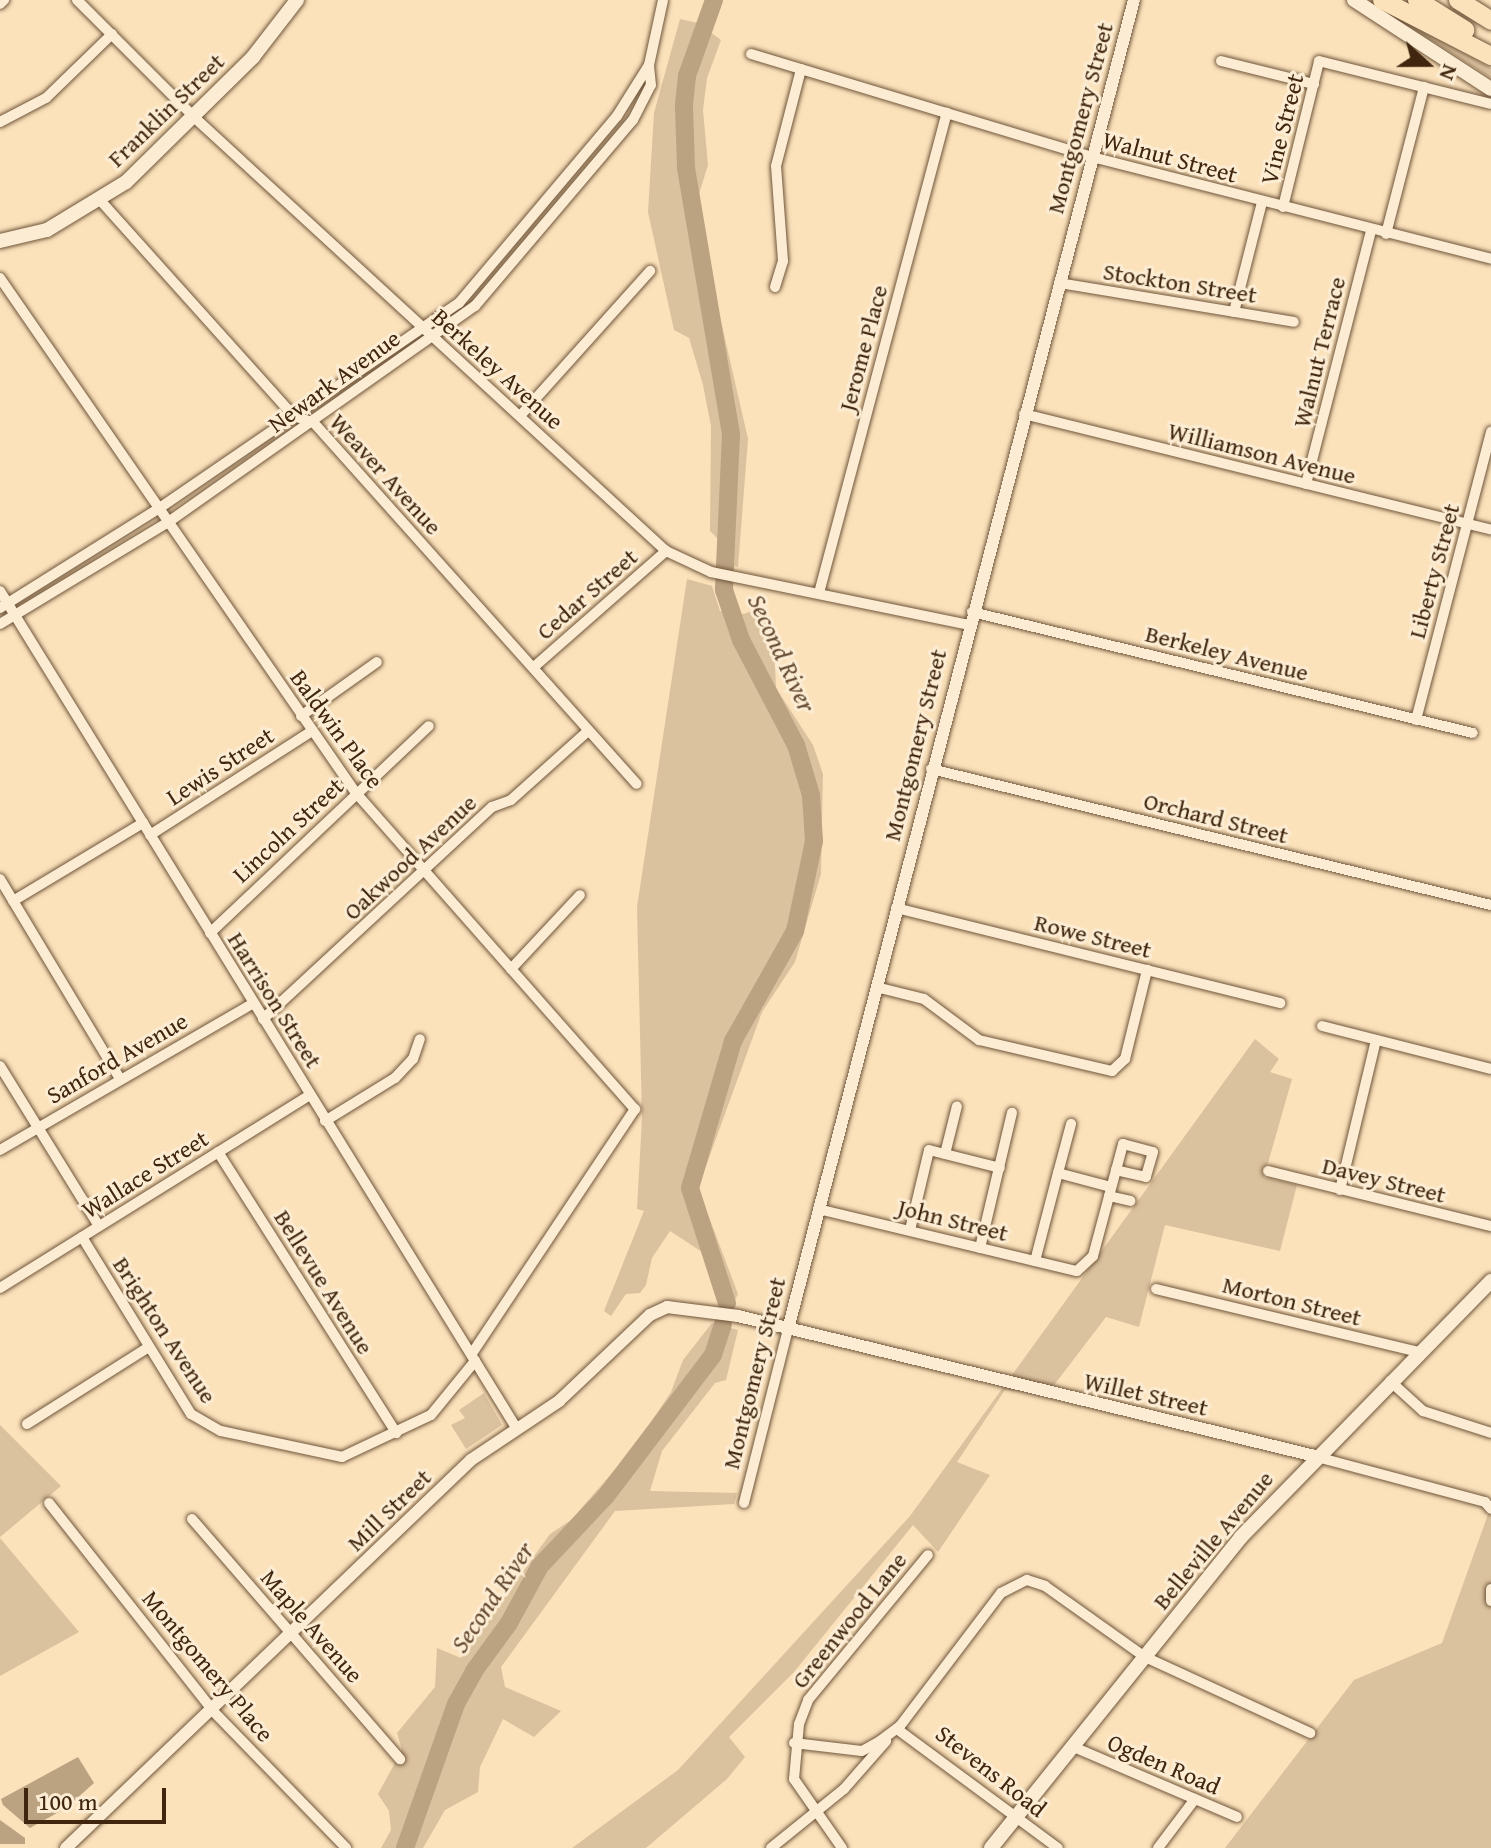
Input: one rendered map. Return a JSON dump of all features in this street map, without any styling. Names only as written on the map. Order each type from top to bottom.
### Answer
[{"type":"highway","points":[[1382,0],[1491,56]]},
{"type":"highway","points":[[1417,0],[1491,47]]},
{"type":"highway","points":[[1458,0],[1491,21]]},
{"type":"highway","points":[[1472,0],[1491,13]]},
{"type":"main road","name":"Franklin Street","points":[[0,241],[47,230],[126,182],[195,118],[297,0]]},
{"type":"main road","points":[[1354,0],[1491,89]]},
{"type":"main road","name":"Belleville Avenue","points":[[991,1848],[1076,1748],[1241,1537],[1315,1456],[1491,1281]]},
{"type":"street","name":"Berkeley Avenue","points":[[77,0],[195,118],[666,551],[685,564],[736,578],[969,625]]},
{"type":"street","name":"Newark Avenue","points":[[0,624],[167,523],[314,423],[475,306],[594,169],[639,108],[651,85],[649,65],[663,0]]},
{"type":"street","name":"Montgomery Street","points":[[744,1503],[931,769],[1134,0]]},
{"type":"street","points":[[0,122],[46,98],[112,34]]},
{"type":"street","name":"Walnut Street","points":[[751,54],[1092,157],[1491,259]]},
{"type":"street","points":[[1221,61],[1314,84]]},
{"type":"street","name":"Vine Street","points":[[1283,207],[1319,61],[1424,87]]},
{"type":"street","name":"Newark Avenue","points":[[4,606],[158,509],[459,303],[617,116],[649,65]]},
{"type":"street","points":[[775,287],[783,265],[776,166],[801,69]]},
{"type":"street","points":[[1386,234],[1424,87],[1491,104]]},
{"type":"street","name":"Jerome Place","points":[[819,593],[947,113]]},
{"type":"street","name":"Weaver Avenue","points":[[99,199],[294,416],[314,423],[637,784]]},
{"type":"street","points":[[1234,312],[1262,202]]},
{"type":"street","name":"Walnut Terrace","points":[[1306,484],[1371,230]]},
{"type":"street","points":[[520,416],[650,271]]},
{"type":"street","name":"Baldwin Place","points":[[0,278],[356,793],[635,1109],[594,1176]]},
{"type":"street","name":"Stockton Street","points":[[1059,283],[1294,322]]},
{"type":"street","name":"Williamson Avenue","points":[[1024,414],[1491,530]]},
{"type":"street","name":"Liberty Street","points":[[1416,720],[1491,432]]},
{"type":"street","name":"Cedar Street","points":[[534,667],[666,551]]},
{"type":"street","name":"Harrison Street","points":[[0,591],[4,606],[15,615],[517,1429]]},
{"type":"street","name":"Berkeley Avenue","points":[[972,612],[1473,733]]},
{"type":"street","name":"Lewis Street","points":[[301,716],[377,662]]},
{"type":"street","name":"Lincoln Street","points":[[210,933],[429,726]]},
{"type":"street","name":"Lewis Street","points":[[150,835],[312,731]]},
{"type":"street","name":"Oakwood Avenue","points":[[263,1019],[492,807],[511,800],[588,731]]},
{"type":"street","name":"Orchard Street","points":[[931,769],[1491,905]]},
{"type":"street","points":[[13,901],[143,823]]},
{"type":"street","points":[[0,879],[120,1079]]},
{"type":"street","points":[[511,969],[580,895]]},
{"type":"street","name":"Rowe Street","points":[[896,908],[1280,1003]]},
{"type":"street","points":[[876,987],[924,999],[979,1040],[1112,1071],[1119,1068],[1147,970]]},
{"type":"street","name":"Sanford Avenue","points":[[0,1150],[254,1003]]},
{"type":"street","points":[[1322,1026],[1491,1069]]},
{"type":"street","points":[[325,1121],[395,1078],[413,1059],[420,1039]]},
{"type":"street","points":[[1340,1190],[1376,1040]]},
{"type":"street","points":[[0,1066],[99,1226]]},
{"type":"street","name":"Wallace Street","points":[[0,1288],[310,1095]]},
{"type":"street","points":[[945,1154],[957,1106]]},
{"type":"street","points":[[980,1248],[1012,1113]]},
{"type":"street","points":[[1035,1261],[1071,1124]]},
{"type":"street","points":[[910,1230],[929,1150],[1000,1168]]},
{"type":"street","name":"Bellevue Avenue","points":[[218,1152],[396,1433]]},
{"type":"street","points":[[1110,1191],[1116,1170]]},
{"type":"street","name":"Davey Street","points":[[1268,1171],[1491,1226]]},
{"type":"street","points":[[1058,1173],[1130,1201]]},
{"type":"street","name":"Brighton Avenue","points":[[82,1237],[191,1414],[221,1431],[327,1458],[356,1453],[443,1405],[594,1176]]},
{"type":"street","name":"John Street","points":[[818,1209],[1077,1271],[1093,1256],[1110,1191]]},
{"type":"street","name":"Morton Street","points":[[1156,1289],[1419,1352]]},
{"type":"street","name":"Mill Street","points":[[66,1848],[213,1711],[471,1460],[585,1379],[650,1315],[667,1307],[715,1311],[788,1329]]},
{"type":"street","name":"Willet Street","points":[[788,1329],[1315,1456],[1485,1502],[1491,1509]]},
{"type":"street","points":[[27,1424],[149,1347]]},
{"type":"street","points":[[1390,1381],[1423,1411],[1491,1433]]},
{"type":"street","name":"Montgomery Place","points":[[49,1503],[213,1711],[346,1848]]},
{"type":"street","name":"Maple Avenue","points":[[192,1519],[400,1759]]},
{"type":"street","name":"Greenwood Lane","points":[[794,1743],[803,1711],[928,1555]]},
{"type":"street","points":[[771,1848],[817,1814],[900,1726],[1001,1593],[1018,1582],[1045,1586],[1145,1657],[1310,1733]]},
{"type":"street","points":[[1491,1589],[1491,1601]]},
{"type":"street","points":[[842,1848],[794,1779],[794,1743],[862,1751],[900,1726]]},
{"type":"street","name":"Stevens Road","points":[[900,1726],[1058,1848]]},
{"type":"street","name":"Ogden Road","points":[[1076,1748],[1237,1817]]},
{"type":"street","points":[[1158,1848],[1195,1799]]},
{"type":"shaded area","points":[[1381,8],[1491,68],[1491,78]]},
{"type":"shaded area","points":[[680,19],[698,23],[721,40],[707,78],[703,110],[708,165],[699,194],[712,282],[748,439],[738,567],[717,562],[718,539],[710,531],[711,426],[703,385],[689,338],[674,330],[648,212],[654,113]]},
{"type":"shaded area","points":[[687,579],[712,586],[720,611],[743,614],[764,607],[774,642],[776,688],[813,745],[823,774],[821,874],[795,962],[762,1012],[698,1188],[738,1294],[733,1304],[720,1302],[702,1252],[670,1231],[652,1258],[646,1285],[640,1293],[626,1294],[611,1316],[604,1311],[644,1211],[637,1209],[642,1118],[637,907]]},
{"type":"shaded area","points":[[1255,1039],[1279,1059],[1270,1072],[1292,1079],[1264,1177],[1297,1185],[1280,1251],[1165,1225],[1139,1327],[1106,1317],[1048,1393],[1005,1390],[957,1462],[990,1475],[938,1552],[913,1525],[794,1672],[729,1737],[745,1757],[727,1779],[646,1848],[572,1848],[678,1770],[910,1516]]},
{"type":"shaded area","points":[[712,1323],[738,1330],[726,1380],[715,1383],[662,1451],[650,1491],[737,1493],[734,1504],[615,1511],[501,1667],[505,1687],[561,1711],[534,1737],[503,1719],[480,1767],[478,1792],[445,1810],[423,1848],[381,1848],[391,1830],[389,1811],[378,1794],[402,1750],[397,1733],[435,1687],[437,1648],[461,1658],[550,1534],[571,1520],[632,1450],[671,1392],[683,1360]]},
{"type":"shaded area","points":[[484,1393],[502,1425],[466,1449],[451,1425],[465,1418],[459,1410]]},
{"type":"shaded area","points":[[0,1425],[61,1486],[0,1537]]},
{"type":"shaded area","points":[[1491,1506],[1491,1848],[1225,1848],[1354,1680],[1442,1643]]},
{"type":"shaded area","points":[[0,1538],[79,1632],[0,1676]]},
{"type":"shaded area","points":[[78,1757],[94,1783],[66,1808],[30,1828],[3,1805],[1,1799]]},
{"type":"shaded area","points":[[0,1820],[25,1838],[25,1844],[0,1844]]},
{"type":"waterway","name":"Second River","points":[[714,0],[687,76],[684,107],[686,168],[731,434],[724,590],[741,640],[796,745],[811,795],[814,841],[795,931],[733,1041],[690,1188],[727,1303]]},
{"type":"waterway","name":"Second River","points":[[405,1848],[456,1704],[474,1671],[509,1623],[540,1566],[606,1496],[713,1355],[723,1325]]}]
